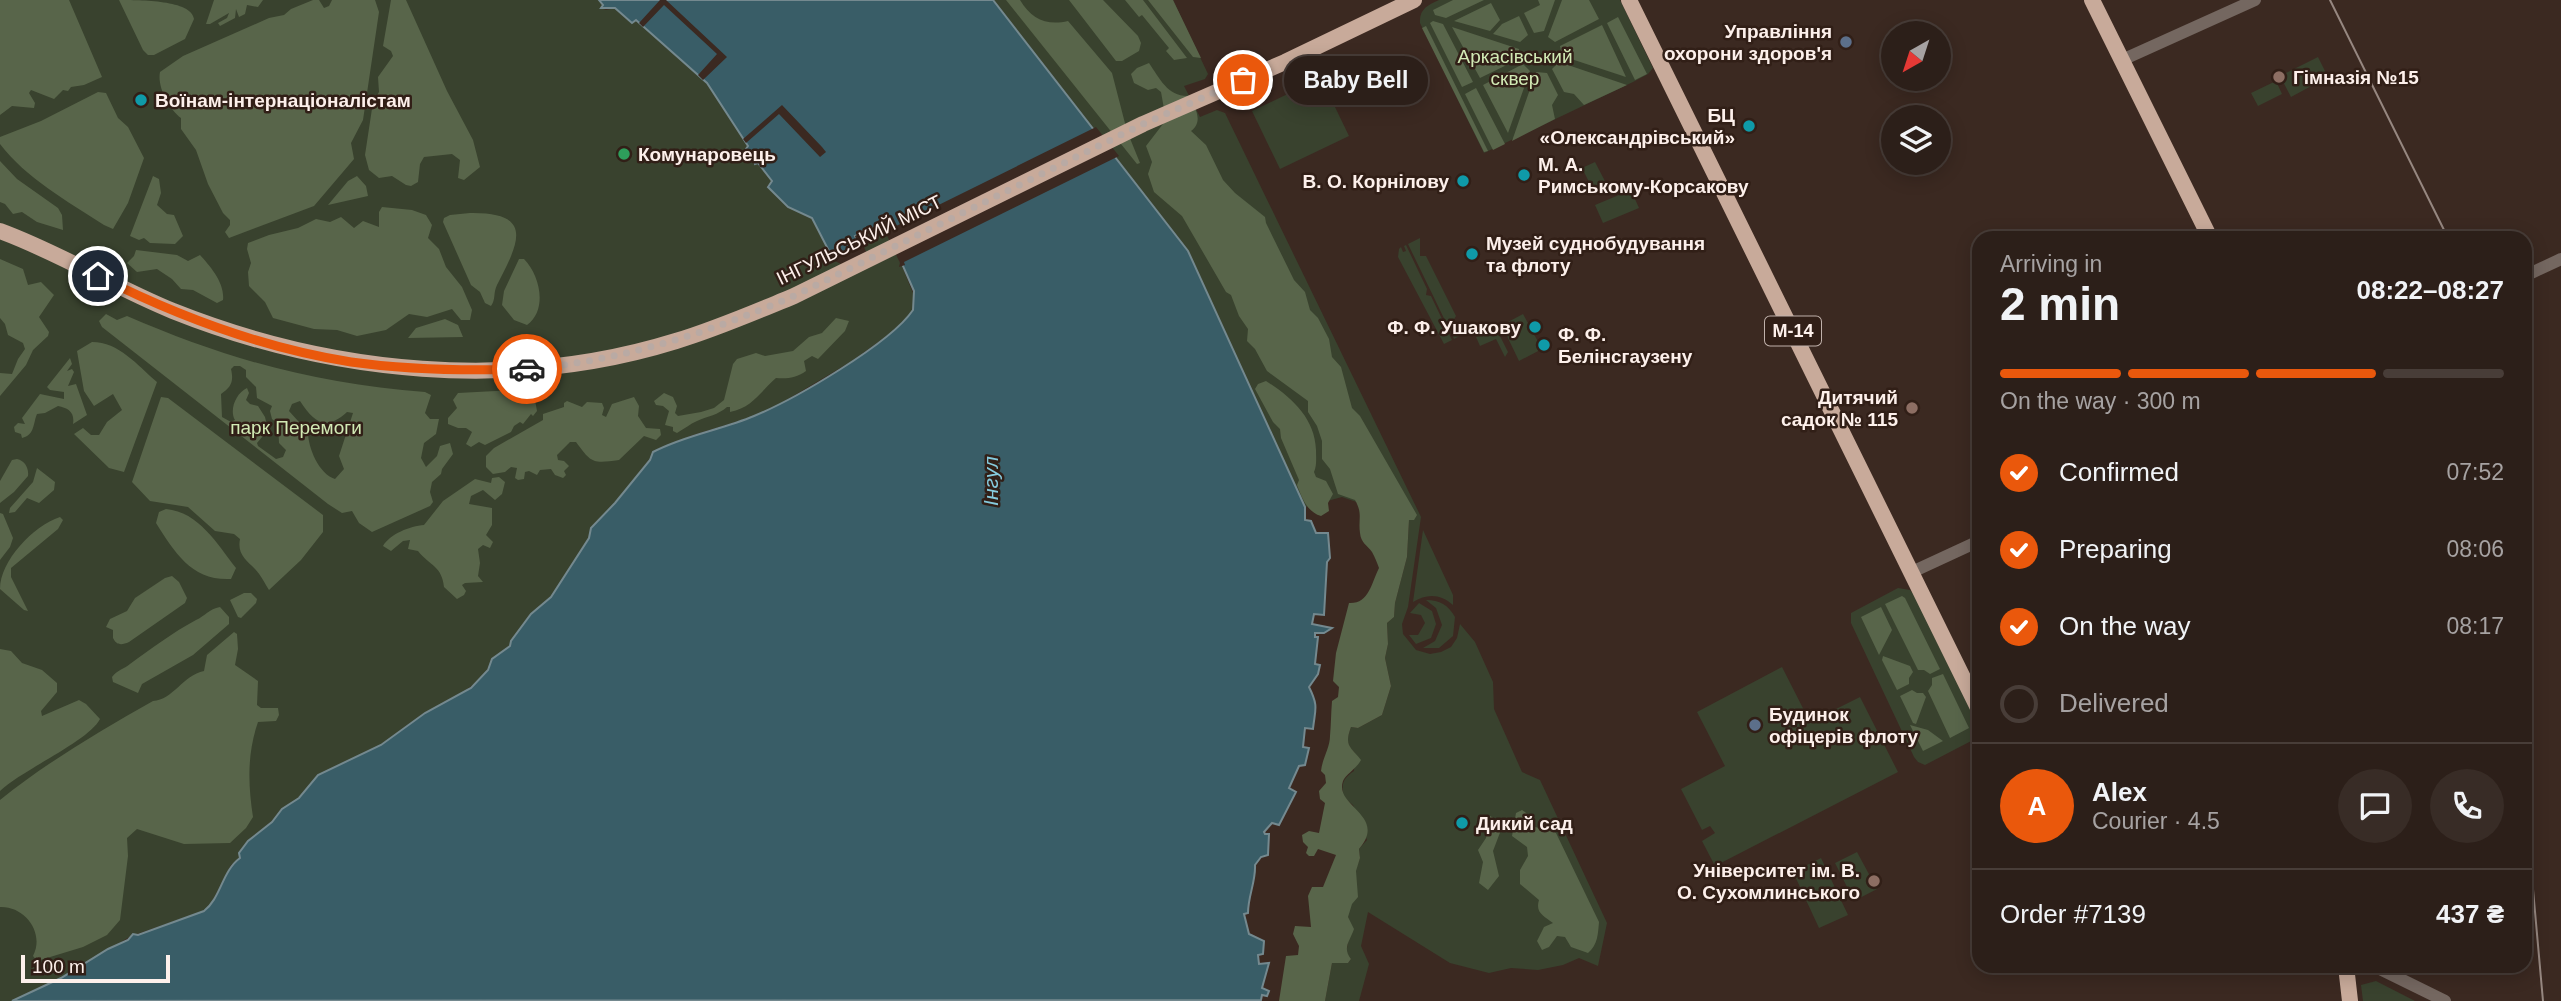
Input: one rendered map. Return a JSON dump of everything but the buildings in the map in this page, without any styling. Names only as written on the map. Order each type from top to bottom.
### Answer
[{"type":"highway","name":"ІНГУЛЬСЬКИЙ МІСТ","points":[[0,231],[173,311],[301,352],[393,367],[441,370],[528,369],[640,351],[739,319],[794,296],[1143,124],[1285,62],[1414,0]]},
{"type":"highway","name":"М-14","points":[[1629,0],[1972,696]]},
{"type":"highway","points":[[2092,0],[2207,231]]},
{"type":"highway","points":[[2347,973],[2350,1001]]},
{"type":"street","points":[[2122,60],[2255,0]]},
{"type":"street","points":[[2532,273],[2561,259]]},
{"type":"street","points":[[1912,572],[1972,544]]},
{"type":"street","points":[[2388,973],[2445,1001]]},
{"type":"green space","name":"парк Перемоги","points":[[0,0],[599,0],[603,5],[601,8],[615,8],[632,23],[636,20],[707,83],[748,146],[746,149],[753,156],[755,163],[758,162],[773,181],[767,186],[788,207],[812,218],[831,255],[855,236],[884,222],[915,298],[910,315],[852,361],[778,405],[752,417],[690,436],[652,456],[615,503],[591,528],[589,538],[551,597],[526,620],[510,646],[495,657],[481,679],[449,702],[424,713],[381,745],[318,775],[299,798],[248,841],[240,858],[231,865],[210,906],[204,911],[131,936],[61,978],[12,1001],[0,1001]]},
{"type":"green space","points":[[0,0],[69,0],[102,77],[71,87],[68,91],[63,90],[54,99],[31,90],[29,93],[35,103],[34,108],[12,106],[0,115]]},
{"type":"green space","points":[[119,0],[175,5],[191,13],[194,19],[185,39],[154,55],[148,55]]},
{"type":"green space","points":[[214,0],[263,0],[258,7],[247,5],[245,14],[239,17],[236,9],[235,18],[220,26],[218,23],[227,18],[229,13],[206,24]]},
{"type":"green space","points":[[319,0],[324,8],[329,6],[332,0],[375,0],[379,12],[363,120],[351,143],[354,159],[314,206],[229,238],[225,232],[230,220],[223,213],[208,184],[196,150],[181,129],[181,118],[165,97],[160,84],[160,72],[183,56],[269,18],[284,15],[291,9]]},
{"type":"green space","points":[[391,0],[406,0],[447,91],[473,140],[480,167],[464,180],[458,178],[460,160],[452,154],[424,157],[420,164],[418,182],[411,186],[392,176],[379,178],[369,170],[365,155],[373,102],[379,92],[378,77],[393,56],[391,51],[383,46]]},
{"type":"green space","points":[[993,0],[1173,0],[1208,74],[1205,79],[1184,86],[1200,117],[1217,110],[1225,113],[1421,517],[1408,607],[1402,624],[1403,634],[1416,650],[1430,654],[1451,647],[1457,638],[1460,624],[1475,642],[1493,682],[1494,709],[1522,772],[1540,780],[1607,923],[1598,966],[1579,958],[1563,965],[1538,970],[1511,968],[1489,973],[1450,963],[1368,912],[1361,946],[1369,964],[1359,1001],[1325,1001],[1332,963],[1348,963],[1351,959],[1346,953],[1348,943],[1331,938],[1360,858],[1359,849],[1367,840],[1353,805],[1343,797],[1344,782],[1354,771],[1355,753],[1348,744],[1348,738],[1351,727],[1358,728],[1382,715],[1391,686],[1385,658],[1388,644],[1387,623],[1394,617],[1407,557],[1409,520],[1342,497],[1305,507],[1188,251]]},
{"type":"green space","points":[[1006,0],[1020,0],[1029,12],[1040,20],[1068,21],[1112,73],[1127,131],[1140,163],[1137,164]]},
{"type":"green space","points":[[1069,0],[1103,0],[1138,36],[1141,43],[1139,51],[1122,61],[1116,61]]},
{"type":"green space","points":[[1125,0],[1143,0],[1187,58],[1174,60],[1166,51],[1169,48],[1142,15],[1139,17]]},
{"type":"green space","points":[[1148,0],[1173,0],[1201,58],[1193,57]]},
{"type":"green space","name":"Аркасівський сквер","points":[[1439,0],[1620,0],[1653,68],[1633,82],[1484,153],[1420,23],[1423,11]]},
{"type":"green space","points":[[1453,0],[1484,0],[1446,18],[1435,15],[1433,10]]},
{"type":"green space","points":[[1538,0],[1555,0],[1544,31],[1534,33],[1524,13],[1540,5]]},
{"type":"green space","points":[[1562,0],[1589,0],[1599,19],[1555,42],[1548,37]]},
{"type":"green space","points":[[1491,3],[1500,20],[1490,31],[1454,21]]},
{"type":"green space","points":[[1519,16],[1528,35],[1520,42],[1493,34],[1502,24]]},
{"type":"green space","points":[[1618,17],[1647,74],[1635,80],[1607,23]]},
{"type":"green space","points":[[1433,21],[1443,24],[1473,82],[1462,87],[1430,23]]},
{"type":"green space","points":[[1602,25],[1626,77],[1562,56],[1560,46]]},
{"type":"green space","points":[[1426,26],[1488,151],[1484,152],[1422,28]]},
{"type":"green space","points":[[1452,27],[1519,49],[1519,59],[1480,78]]},
{"type":"green space","points":[[2318,57],[2328,77],[2291,97],[2280,76]]},
{"type":"green space","points":[[1559,62],[1627,85],[1584,105],[1574,94],[1564,92],[1552,69]]},
{"type":"green space","points":[[1149,63],[1170,90],[1175,94],[1189,96],[1198,119],[1191,131],[1206,145],[1223,180],[1265,217],[1294,280],[1305,292],[1310,310],[1318,318],[1329,339],[1332,357],[1341,367],[1352,408],[1360,416],[1417,515],[1414,520],[1409,520],[1407,557],[1394,617],[1387,623],[1388,644],[1385,658],[1391,686],[1382,715],[1358,728],[1351,727],[1348,738],[1349,745],[1361,760],[1344,779],[1342,790],[1364,819],[1367,828],[1366,837],[1359,849],[1360,858],[1356,871],[1358,897],[1352,904],[1348,917],[1354,929],[1347,948],[1351,959],[1348,963],[1332,963],[1325,1001],[1279,1001],[1286,956],[1298,955],[1299,946],[1293,934],[1295,926],[1311,927],[1308,896],[1312,887],[1323,887],[1336,855],[1318,849],[1314,856],[1309,856],[1302,835],[1309,831],[1319,833],[1325,803],[1320,799],[1319,791],[1326,783],[1325,775],[1321,771],[1330,740],[1332,701],[1338,697],[1339,687],[1333,681],[1336,653],[1349,603],[1365,597],[1379,568],[1372,552],[1363,542],[1360,513],[1355,500],[1338,494],[1330,469],[1322,459],[1322,441],[1308,412],[1308,401],[1267,371],[1255,349],[1247,341],[1248,329],[1239,316],[1231,295],[1226,292],[1182,216],[1154,192],[1148,174],[1152,162],[1146,146],[1166,120],[1161,92],[1156,88],[1148,90],[1134,83],[1131,74]]},
{"type":"green space","points":[[1523,64],[1530,71],[1508,133],[1483,85]]},
{"type":"green space","points":[[1536,72],[1547,73],[1558,95],[1552,105],[1555,119],[1512,141]]},
{"type":"green space","points":[[1321,78],[1349,136],[1280,169],[1252,111]]},
{"type":"green space","points":[[2276,81],[2282,94],[2258,106],[2251,93]]},
{"type":"green space","points":[[1476,88],[1505,144],[1493,150],[1465,94]]},
{"type":"green space","points":[[98,92],[106,93],[118,118],[128,127],[144,158],[128,203],[113,229],[48,188],[22,168],[0,144],[0,137],[41,121]]},
{"type":"green space","points":[[0,161],[17,179],[58,208],[62,215],[63,230],[37,222],[22,212],[13,214],[0,202]]},
{"type":"green space","points":[[1595,162],[1607,185],[1594,192],[1582,168]]},
{"type":"green space","points":[[153,176],[159,179],[161,193],[157,205],[167,214],[174,215],[183,236],[175,244],[150,243],[144,238],[139,240],[130,236]]},
{"type":"green space","points":[[357,176],[366,186],[368,196],[328,205],[348,181]]},
{"type":"green space","points":[[1631,190],[1639,208],[1603,223],[1595,205]]},
{"type":"green space","points":[[382,207],[412,210],[426,215],[432,225],[428,238],[439,249],[446,267],[462,287],[472,310],[470,320],[461,320],[452,309],[427,317],[409,314],[386,330],[357,336],[337,330],[314,329],[273,318],[265,302],[249,286],[248,272],[251,263],[248,243],[298,228],[316,219],[330,222],[341,217],[354,228],[363,221],[379,227],[379,212]]},
{"type":"green space","points":[[470,213],[505,218],[513,225],[516,233],[511,256],[491,306],[485,303],[480,292],[471,285],[443,222],[444,218],[450,215]]},
{"type":"green space","points":[[1420,238],[1420,256],[1426,256],[1456,316],[1453,321],[1460,336],[1454,339],[1408,244]]},
{"type":"green space","points":[[1406,245],[1427,289],[1426,295],[1431,296],[1452,340],[1444,344],[1398,257],[1399,249],[1401,247],[1403,252],[1406,251]]},
{"type":"green space","points":[[136,250],[177,255],[188,261],[200,255],[219,281],[223,300],[217,303],[193,290],[181,289],[157,269],[137,272],[127,263]]},
{"type":"green space","points":[[0,259],[23,269],[28,285],[41,282],[54,295],[39,317],[49,332],[48,336],[33,350],[26,365],[0,396],[0,373],[12,374],[25,349],[23,343],[8,335],[0,318]]},
{"type":"green space","points":[[519,259],[524,259],[530,266],[538,283],[538,311],[527,325],[514,320],[502,305],[504,291]]},
{"type":"green space","points":[[106,314],[117,320],[127,316],[200,345],[273,367],[347,383],[425,392],[431,395],[425,413],[430,419],[439,419],[436,434],[424,443],[421,458],[426,467],[437,456],[440,446],[450,443],[453,454],[441,474],[432,482],[430,492],[433,502],[430,506],[372,532],[359,523],[352,511],[342,513],[328,504],[102,327],[99,321]],"holes":[[[234,366],[246,370],[246,377],[256,387],[257,398],[272,406],[270,411],[272,419],[278,424],[279,443],[286,450],[283,457],[276,459],[258,446],[257,443],[268,430],[265,417],[258,406],[246,400],[249,393],[247,388],[235,402],[235,420],[231,422],[222,417],[221,394],[231,384],[231,369]],[[300,401],[320,422],[332,422],[347,412],[353,413],[339,456],[344,469],[335,479],[319,466],[312,453],[308,432],[289,411],[292,404]]]},
{"type":"green space","points":[[1523,314],[1542,349],[1519,361],[1506,334],[1508,322]]},
{"type":"green space","points":[[836,318],[849,321],[845,331],[818,359],[812,356],[804,361],[806,371],[791,378],[776,378],[756,398],[738,410],[730,412],[730,407],[727,407],[677,433],[673,431],[673,427],[665,425],[669,411],[656,405],[654,401],[664,393],[673,397],[677,406],[675,413],[678,416],[714,408],[724,400],[733,364],[737,359],[756,353],[765,356],[793,351],[809,337],[822,333]]},
{"type":"green space","points":[[445,319],[458,325],[463,337],[408,338],[416,328]]},
{"type":"green space","points":[[1501,324],[1500,336],[1508,352],[1505,357],[1496,339],[1480,346],[1476,337]]},
{"type":"green space","points":[[92,342],[119,350],[157,382],[124,472],[109,468],[74,434],[83,428],[91,435],[99,435],[107,422],[122,410],[113,394],[94,406],[84,391],[77,351]]},
{"type":"green space","points":[[70,358],[72,364],[67,371],[72,369],[74,372],[68,386],[76,384],[87,415],[73,424],[70,411],[58,406],[37,414],[31,431],[22,438],[21,434],[15,432],[14,427],[18,423],[25,424],[22,418],[40,394],[64,399],[64,392],[47,387]]},
{"type":"green space","points":[[1266,381],[1293,401],[1311,428],[1316,450],[1314,472],[1316,477],[1326,481],[1333,494],[1328,503],[1329,511],[1321,516],[1312,511],[1303,499],[1297,485],[1299,480],[1281,438],[1280,429],[1273,422],[1255,389],[1258,384]]},
{"type":"green space","points":[[533,389],[537,411],[533,416],[531,414],[523,424],[520,422],[511,432],[485,445],[479,442],[471,447],[466,444],[472,432],[448,424],[448,418],[457,408],[453,400],[458,393]]},
{"type":"green space","points":[[161,397],[168,398],[323,515],[323,532],[301,560],[269,590],[243,556],[240,539],[234,534],[215,531],[188,507],[150,501],[132,482]]},
{"type":"green space","points":[[634,397],[639,406],[638,416],[646,428],[660,429],[661,435],[656,440],[644,436],[619,460],[593,460],[576,442],[570,442],[557,455],[558,460],[569,466],[564,471],[566,475],[563,478],[555,475],[551,469],[540,470],[537,475],[525,472],[524,479],[518,480],[515,478],[517,468],[511,467],[505,472],[493,474],[486,467],[486,456],[494,448],[543,420],[543,414],[564,407],[567,401],[582,407],[587,402],[602,403],[602,415],[606,417],[612,404]]},
{"type":"green space","points":[[17,459],[26,465],[28,476],[0,503],[0,481],[12,460]]},
{"type":"green space","points":[[37,468],[55,482],[54,490],[39,503],[27,498],[15,512],[9,513],[10,508],[33,482]]},
{"type":"green space","points":[[499,477],[505,482],[502,494],[495,500],[483,490],[471,496],[469,504],[492,508],[492,525],[486,535],[493,542],[490,548],[483,545],[478,549],[478,576],[483,582],[462,585],[466,591],[464,595],[457,599],[444,587],[441,575],[435,567],[418,551],[408,549],[410,540],[403,541],[391,551],[383,546],[401,531],[424,525],[443,501],[475,479],[491,483],[492,478]]},
{"type":"green space","points":[[166,509],[188,516],[206,531],[236,568],[231,579],[205,575],[186,563],[156,523],[159,512]]},
{"type":"green space","points":[[0,513],[3,514],[13,538],[0,560]]},
{"type":"green space","points":[[60,517],[63,520],[58,529],[11,568],[11,577],[28,611],[24,610],[0,589],[1,578],[12,556],[29,536]]},
{"type":"green space","points":[[1423,530],[1453,595],[1453,605],[1434,596],[1413,602]]},
{"type":"green space","points":[[172,576],[179,582],[187,598],[185,603],[129,642],[118,644],[113,638],[113,630],[106,627],[110,619],[127,611],[135,598]]},
{"type":"green space","points":[[1898,588],[1910,590],[1972,713],[1972,741],[1925,765],[1918,762],[1851,623],[1851,613]]},
{"type":"green space","points":[[244,593],[251,593],[257,599],[241,618],[230,600]]},
{"type":"green space","points":[[1902,596],[1940,669],[1930,674],[1918,670],[1885,604]]},
{"type":"green space","points":[[1426,600],[1443,604],[1455,617],[1453,636],[1439,648],[1423,648],[1435,641],[1442,625],[1436,608]]},
{"type":"green space","points":[[1419,603],[1432,611],[1436,624],[1431,638],[1416,644],[1409,635],[1418,635],[1425,623],[1421,615],[1410,613]]},
{"type":"green space","points":[[220,607],[229,617],[229,624],[193,655],[142,684],[138,693],[113,682],[112,677],[118,671],[179,630]]},
{"type":"green space","points":[[1881,607],[1892,630],[1879,655],[1861,617]]},
{"type":"green space","points":[[234,632],[237,634],[238,649],[235,665],[258,681],[257,705],[261,708],[278,708],[279,715],[276,721],[258,722],[254,734],[250,769],[253,817],[230,843],[184,844],[137,829],[127,838],[128,856],[120,920],[107,935],[83,947],[37,961],[33,956],[36,939],[30,922],[17,911],[0,907],[0,800],[74,748],[153,701],[160,700],[190,677],[204,671],[207,655]]},
{"type":"green space","points":[[0,649],[11,651],[22,663],[42,670],[57,683],[57,692],[41,711],[42,716],[79,700],[100,719],[83,737],[0,791]]},
{"type":"green space","points":[[1883,656],[1910,666],[1913,672],[1909,684],[1897,690],[1882,660]]},
{"type":"green space","points":[[1782,667],[1810,722],[1860,697],[1898,772],[1715,866],[1702,841],[1715,833],[1710,826],[1702,830],[1681,789],[1725,766],[1697,712]]},
{"type":"green space","points":[[1943,674],[1969,728],[1950,738],[1928,691],[1932,678]]},
{"type":"green space","points":[[1912,690],[1923,693],[1926,697],[1916,724],[1913,723],[1900,696]]},
{"type":"green space","points":[[1910,725],[1928,730],[1943,741],[1923,751]]},
{"type":"green space","points":[[1522,810],[1529,815],[1533,826],[1541,829],[1548,827],[1556,833],[1599,922],[1596,943],[1588,953],[1571,947],[1565,937],[1557,936],[1549,947],[1542,950],[1537,941],[1544,927],[1553,923],[1539,911],[1539,900],[1520,884],[1520,870],[1528,856],[1527,847],[1512,836],[1516,813]]},
{"type":"green space","points":[[1490,816],[1497,820],[1501,830],[1493,851],[1499,876],[1488,890],[1479,883],[1483,862],[1478,850],[1486,838]]},
{"type":"green space","points":[[1857,852],[1877,889],[1854,901],[1835,863]]},
{"type":"green space","points":[[1821,858],[1848,915],[1819,928],[1793,872]]},
{"type":"green space","points":[[2376,981],[2415,1001],[2363,1001],[2361,985]]},
{"type":"water","name":"Інгул","points":[[599,0],[993,0],[1188,251],[1305,507],[1305,520],[1311,521],[1316,533],[1328,533],[1330,558],[1327,562],[1324,615],[1314,614],[1312,624],[1332,628],[1324,633],[1315,633],[1315,637],[1318,637],[1315,664],[1320,665],[1318,674],[1309,687],[1316,708],[1313,729],[1305,728],[1303,747],[1309,748],[1305,765],[1299,766],[1289,788],[1296,792],[1279,825],[1272,823],[1264,832],[1269,834],[1268,855],[1261,857],[1255,865],[1248,913],[1244,914],[1249,934],[1264,941],[1263,954],[1258,955],[1259,964],[1269,963],[1262,988],[1269,991],[1267,996],[1262,995],[1261,1000],[12,1001],[61,978],[128,940],[133,934],[138,935],[204,911],[210,906],[248,841],[272,822],[282,809],[299,798],[318,775],[381,745],[425,713],[471,688],[488,670],[492,659],[510,646],[531,614],[551,597],[589,538],[591,528],[615,503],[650,460],[653,452],[754,416],[792,397],[840,370],[884,339],[913,310],[914,291],[884,223],[855,236],[868,264],[843,261],[831,255],[812,218],[788,207],[768,187],[772,181],[758,163],[755,164],[753,156],[746,149],[748,146],[707,83],[636,20],[632,23],[615,8],[601,8],[603,5]]},
{"type":"pier","points":[[660,0],[666,0],[727,57],[703,80],[698,75],[717,54],[664,5],[643,27],[639,23]]},
{"type":"pier","points":[[782,105],[826,152],[820,157],[779,114],[746,143],[743,139]]},
{"type":"pier","points":[[1096,127],[1119,156],[904,262],[905,265],[899,267],[900,263],[883,227],[860,238],[871,263],[841,264],[829,258],[858,244],[855,236],[884,222],[888,230]]},
{"type":"tram line","points":[[2330,0],[2445,231]]},
{"type":"tram line","points":[[2532,878],[2543,1001]]},
{"type":"way so far","points":[[527,369],[640,351],[739,319],[794,296],[1143,124],[1243,80]]},
{"type":"place","name":"Управління охорони здоров'я","points":[[1846,42]]},
{"type":"place","name":"Гімназія №15","points":[[2279,77]]},
{"type":"place","name":"Baby Bell","points":[[1243,80]]},
{"type":"place","name":"Воїнам-інтернаціоналістам","points":[[141,100]]},
{"type":"place","name":"БЦ «Олександрівський»","points":[[1749,126]]},
{"type":"place","name":"Комунаровець","points":[[624,154]]},
{"type":"place","name":"М. А. Римському-Корсакову","points":[[1524,175]]},
{"type":"place","name":"В. О. Корнілову","points":[[1463,181]]},
{"type":"place","name":"Музей суднобудування та флоту","points":[[1472,254]]},
{"type":"place","name":"Ф. Ф. Ушакову","points":[[1535,327]]},
{"type":"place","name":"Ф. Ф. Белінсгаузену","points":[[1544,345]]},
{"type":"place","name":"Дитячий садок № 115","points":[[1912,408]]},
{"type":"place","name":"Будинок офіцерів флоту","points":[[1755,725]]},
{"type":"place","name":"Дикий сад","points":[[1462,823]]},
{"type":"place","name":"Університет ім. В. О. Сухомлинського","points":[[1874,881]]},
{"type":"route","points":[[98,276],[173,311],[301,352],[393,367],[441,370],[527,369]]}]
